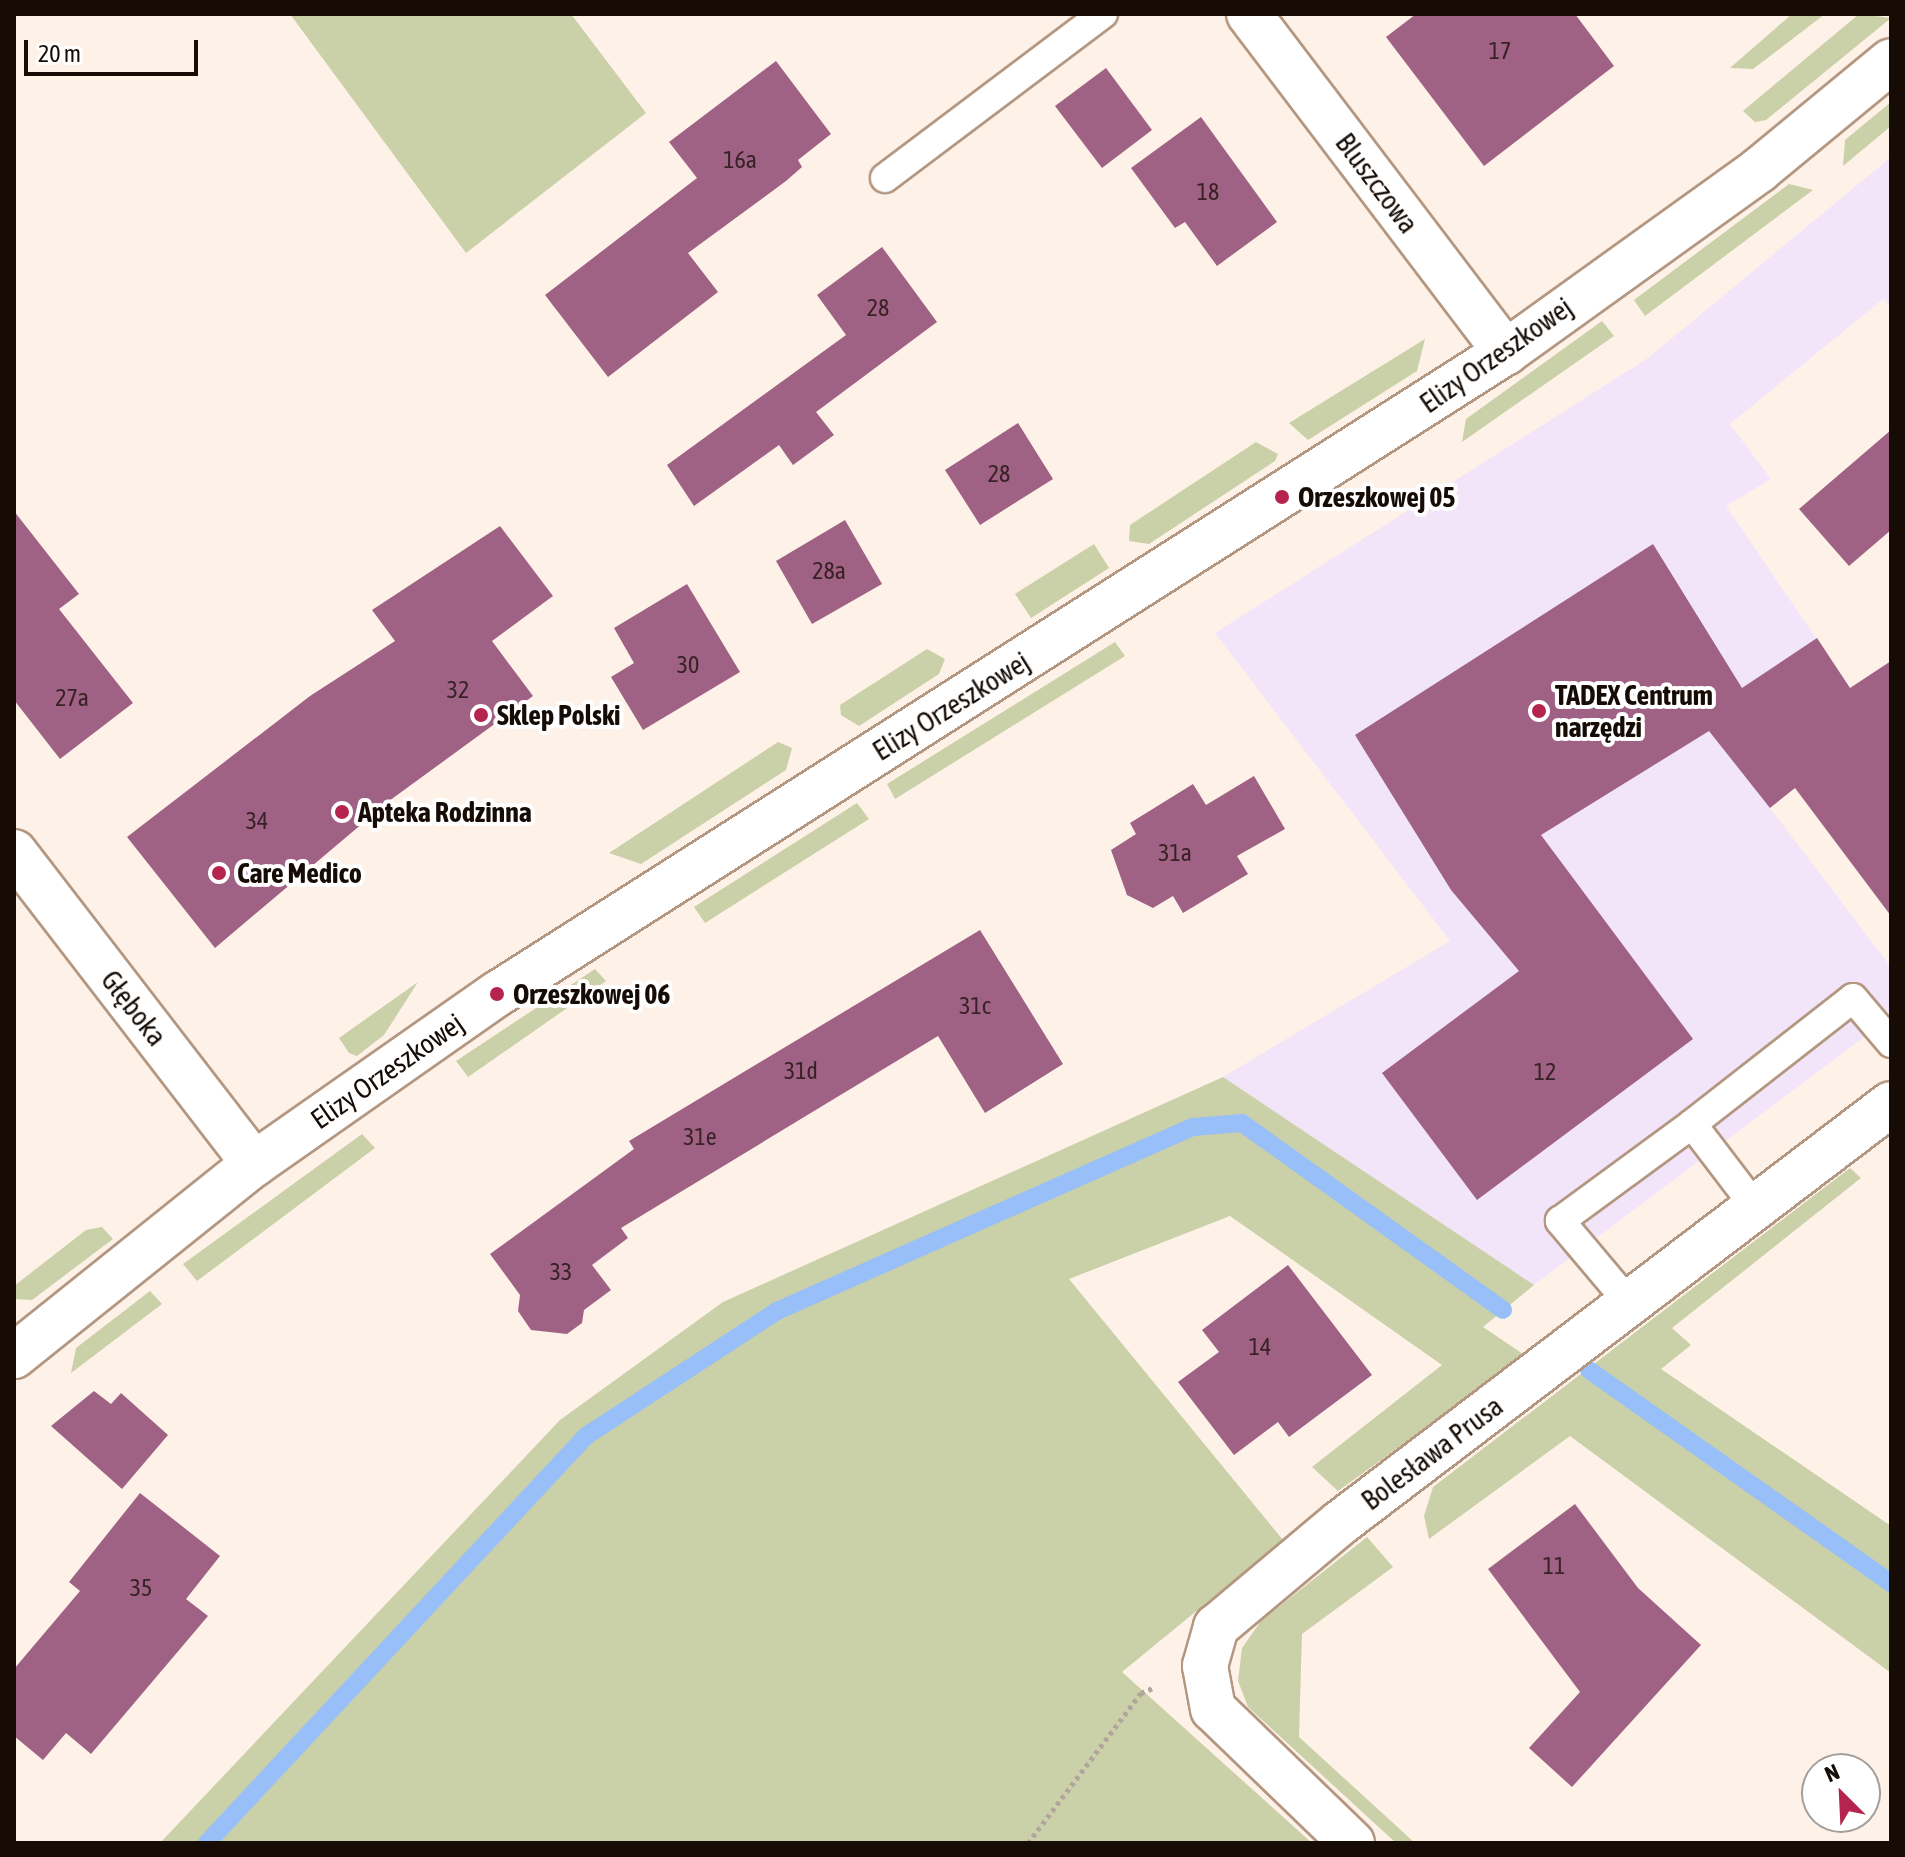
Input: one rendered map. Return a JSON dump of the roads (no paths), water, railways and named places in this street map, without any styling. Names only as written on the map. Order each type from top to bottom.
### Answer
[{"type":"street","name":"Bluszczowa","points":[[1249,14],[1506,352]]},
{"type":"street","name":"Elizy Orzeszkowej","points":[[14,1356],[254,1164],[628,908],[1506,352],[1759,170],[1891,61]]},
{"type":"street","name":"Głęboka","points":[[14,852],[254,1164]]},
{"type":"street","name":"Bolesława Prusa","points":[[1352,1843],[1227,1728],[1205,1689],[1205,1666],[1216,1627],[1237,1606],[1891,1104]]},
{"type":"lane","points":[[885,178],[1103,14]]},
{"type":"lane","points":[[1630,1304],[1560,1221],[1692,1124],[1853,998],[1891,1043]]},
{"type":"lane","points":[[1692,1124],[1756,1208]]},
{"type":"waterway","points":[[207,1843],[586,1436],[777,1311],[1193,1127],[1242,1123],[1503,1310]]},
{"type":"waterway","points":[[1589,1370],[1891,1583]]},
{"type":"place","name":"Orzeszkowej 05","points":[[1282,497]]},
{"type":"place","name":"TADEX Centrum narzędzi","points":[[1539,711]]},
{"type":"place","name":"Sklep Polski","points":[[481,715]]},
{"type":"place","name":"Apteka Rodzinna","points":[[342,812]]},
{"type":"place","name":"Care Medico","points":[[219,873]]},
{"type":"place","name":"Orzeszkowej 06","points":[[497,994]]}]
